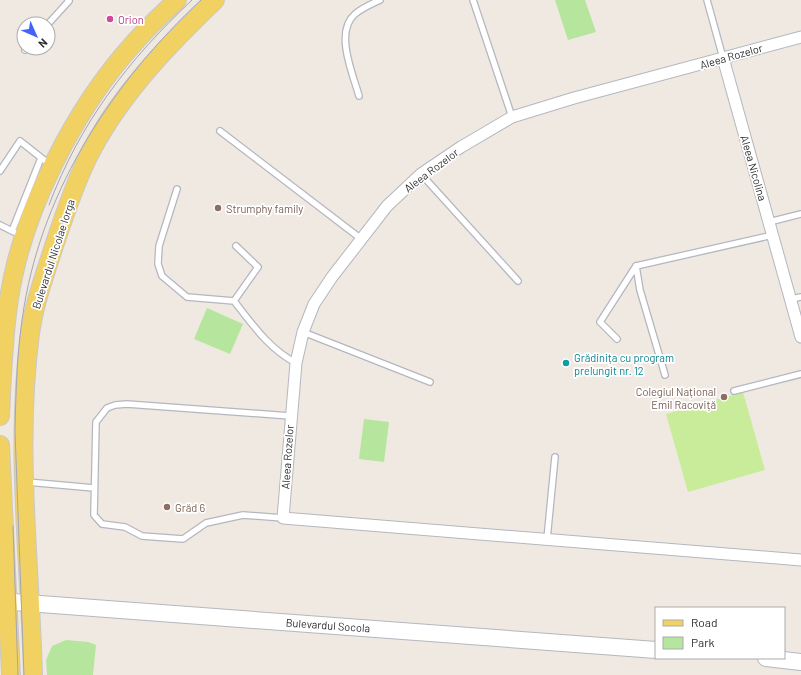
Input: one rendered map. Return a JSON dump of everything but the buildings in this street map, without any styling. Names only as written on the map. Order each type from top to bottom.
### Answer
[{"type":"main road","points":[[0,416],[5,297],[17,235],[47,161],[103,82],[133,43],[177,0]]},
{"type":"main road","name":"Bulevardul Nicolae Iorga","points":[[33,675],[25,482],[25,398],[30,332],[37,297],[71,198],[87,159],[117,109],[138,80],[189,25],[215,0]]},
{"type":"main road","points":[[0,445],[4,602],[11,675]]},
{"type":"main road","name":"Bulevardul Socola","points":[[4,602],[655,650]]},
{"type":"main road","points":[[775,659],[801,662]]},
{"type":"street","name":"Aleea Rozelor","points":[[283,518],[290,416],[296,363],[303,332],[314,304],[360,238],[387,206],[421,174],[461,147],[512,117],[801,37]]},
{"type":"street","name":"Aleea Nicolina","points":[[723,58],[769,222],[796,298],[801,337]]},
{"type":"street","points":[[283,518],[801,560]]},
{"type":"lane","points":[[55,16],[69,1],[68,0]]},
{"type":"lane","points":[[359,96],[344,41],[345,32],[348,22],[354,14],[380,0]]},
{"type":"lane","points":[[473,0],[512,117]]},
{"type":"lane","name":"Aleea Nicolina","points":[[707,0],[723,58]]},
{"type":"lane","points":[[220,131],[360,238]]},
{"type":"lane","points":[[0,171],[20,141],[47,161]]},
{"type":"lane","points":[[421,174],[518,280]]},
{"type":"lane","points":[[177,189],[159,246],[158,264],[162,276],[172,286],[187,297],[234,301],[264,339],[283,356],[296,363]]},
{"type":"lane","points":[[769,222],[801,214]]},
{"type":"lane","points":[[0,226],[17,235]]},
{"type":"lane","points":[[617,339],[600,322],[636,266],[773,235]]},
{"type":"lane","points":[[234,301],[258,267],[236,246]]},
{"type":"lane","points":[[636,266],[640,290],[665,375]]},
{"type":"lane","points":[[303,332],[430,382]]},
{"type":"lane","points":[[734,391],[801,374]]},
{"type":"lane","points":[[283,518],[243,515],[206,523],[183,539],[142,536],[125,527],[102,524],[94,515],[96,422],[107,408],[114,405],[290,416]]},
{"type":"lane","points":[[547,539],[555,457]]},
{"type":"lane","points":[[25,482],[94,488]]},
{"type":"green space","points":[[555,0],[585,0],[596,32],[568,40]]},
{"type":"green space","points":[[207,308],[243,324],[230,354],[194,339]]},
{"type":"green space","points":[[743,392],[765,470],[688,492],[666,414]]},
{"type":"green space","points":[[364,419],[389,422],[384,462],[359,459]]},
{"type":"green space","points":[[66,640],[88,642],[96,645],[93,675],[47,675],[46,660],[52,646]]},
{"type":"tram line","points":[[49,205],[61,175],[75,147],[108,94],[147,46],[192,0]]},
{"type":"tram line","points":[[24,675],[15,431],[16,384],[18,353],[24,307],[34,263],[48,220],[66,179],[87,139],[139,66],[169,32],[201,0]]},
{"type":"tram line","points":[[13,526],[18,675]]},
{"type":"place","name":"Orion","points":[[110,19]]},
{"type":"place","name":"Strumphy family","points":[[218,208]]},
{"type":"place","name":"Grădinița cu program prelungit nr. 12","points":[[566,363]]},
{"type":"place","name":"Colegiul Național Emil Racoviță","points":[[724,397]]},
{"type":"place","name":"Grăd 6","points":[[167,507]]}]
